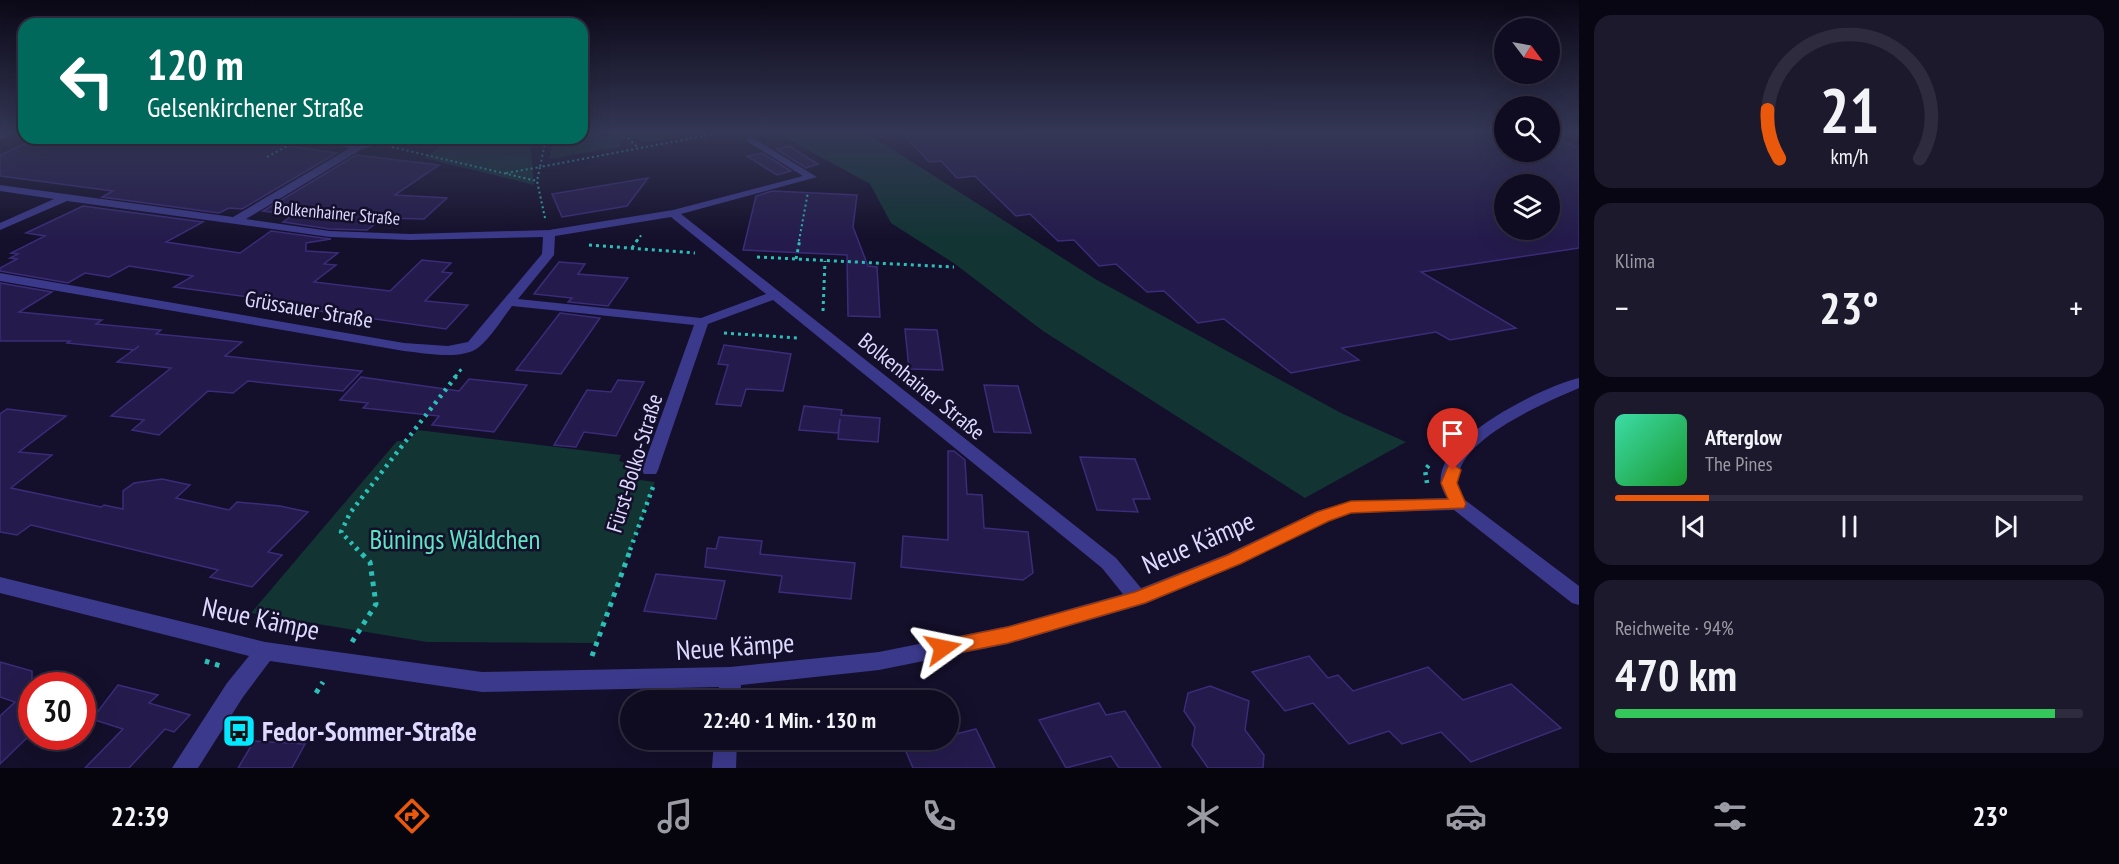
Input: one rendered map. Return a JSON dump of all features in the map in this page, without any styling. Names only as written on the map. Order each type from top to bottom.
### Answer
[{"type":"street","points":[[233,222],[322,169]]},
{"type":"street","points":[[798,169],[812,177],[801,180]]},
{"type":"street","name":"Bolkenhainer Straße","points":[[0,188],[330,234],[410,237],[549,233],[672,213],[801,180]]},
{"type":"street","points":[[0,227],[64,198]]},
{"type":"street","name":"Bolkenhainer Straße","points":[[672,213],[1109,563],[1138,598]]},
{"type":"street","points":[[463,350],[473,345],[548,255],[549,233]]},
{"type":"street","name":"Grüssauer Straße","points":[[0,277],[404,347],[447,351],[463,350]]},
{"type":"street","points":[[509,302],[702,322],[776,295]]},
{"type":"street","name":"Fürst-Bolko-Straße","points":[[650,470],[702,322]]},
{"type":"street","points":[[1579,382],[1484,429],[1457,456],[1449,483],[1458,504],[1579,597]]},
{"type":"street","name":"Neue Kämpe","points":[[0,585],[265,651],[482,682],[730,677],[879,661],[1008,635],[1138,598],[1234,559],[1323,516],[1351,507],[1458,504]]},
{"type":"street","points":[[184,768],[235,690],[265,651]]},
{"type":"street","points":[[729,690],[730,677]]},
{"type":"street","points":[[724,768],[725,750]]},
{"type":"path","points":[[486,169],[537,180]]},
{"type":"path","points":[[502,173],[528,169]]},
{"type":"path","points":[[540,169],[537,180],[549,233]]},
{"type":"path","points":[[796,259],[809,187],[801,180]]},
{"type":"path","points":[[823,313],[825,261]]},
{"type":"path","points":[[702,322],[720,333],[831,340]]},
{"type":"path","points":[[354,639],[376,604],[370,562],[341,532],[350,513],[466,363],[463,350]]},
{"type":"path","name":"Fürst-Bolko-Straße","points":[[592,656],[655,482],[652,482],[650,470]]},
{"type":"green space","points":[[468,169],[533,169],[534,185]]},
{"type":"green space","points":[[842,169],[923,169],[1097,280],[1341,413],[1406,442],[1305,498],[1043,331],[955,264],[891,223],[870,184]]},
{"type":"green space","name":"Bünings Wäldchen","points":[[418,430],[621,455],[619,461],[632,465],[640,480],[655,482],[596,643],[427,642],[251,613],[397,441],[407,442]]},
{"type":"building","points":[[0,169],[310,169],[242,209],[229,208],[219,213],[102,197],[113,191],[0,176]]},
{"type":"building","points":[[333,169],[433,169],[395,195],[447,198],[424,219],[383,218],[367,230],[330,229],[283,222],[293,215],[263,211]]},
{"type":"building","points":[[767,169],[788,169],[791,171],[777,175]]},
{"type":"building","points":[[948,169],[1579,169],[1579,248],[1421,272],[1516,328],[1450,340],[1436,332],[1342,348],[1359,360],[1291,373],[1224,319],[1198,323],[1164,291],[1147,292],[1116,264],[1099,266],[1074,240],[1058,241],[1030,214],[1016,216],[975,176],[957,178]]},
{"type":"building","points":[[648,178],[627,206],[562,217],[552,194]]},
{"type":"building","points":[[772,191],[857,195],[853,227],[868,266],[877,267],[880,317],[848,316],[847,255],[743,250],[756,196]]},
{"type":"building","points":[[83,206],[203,222],[166,242],[240,253],[271,231],[331,239],[306,243],[306,251],[338,253],[324,264],[336,265],[314,282],[390,291],[422,260],[451,263],[442,272],[452,273],[425,301],[468,305],[446,329],[304,309],[308,305],[174,287],[193,276],[129,266],[109,277],[85,273],[68,283],[0,271],[0,268],[17,259],[10,258],[18,254],[11,253],[45,236],[26,233]]},
{"type":"building","points":[[559,262],[585,264],[578,274],[628,278],[608,306],[568,302],[572,298],[534,294]]},
{"type":"building","points":[[0,283],[52,292],[19,312],[102,320],[96,324],[161,330],[156,334],[242,342],[225,356],[362,371],[343,391],[248,381],[233,393],[208,391],[159,435],[132,430],[144,420],[111,416],[171,368],[117,362],[134,350],[67,343],[70,341],[0,341]]},
{"type":"building","points":[[560,313],[600,318],[561,374],[516,370]]},
{"type":"building","points":[[905,329],[937,330],[943,370],[909,369]]},
{"type":"building","points":[[724,345],[791,354],[783,391],[746,389],[741,406],[716,404],[728,365],[718,364]]},
{"type":"building","points":[[361,377],[459,391],[469,379],[527,385],[494,432],[432,425],[439,416],[363,408],[368,403],[340,400]]},
{"type":"building","points":[[618,380],[644,382],[616,436],[584,432],[576,447],[554,445],[587,390],[611,392]]},
{"type":"building","points":[[984,385],[1018,386],[1031,433],[994,432]]},
{"type":"building","points":[[804,406],[842,410],[841,415],[880,418],[878,442],[838,439],[840,419],[838,433],[799,430]]},
{"type":"building","points":[[7,409],[66,416],[19,452],[52,455],[11,488],[101,507],[104,505],[123,509],[123,491],[134,483],[162,479],[190,485],[176,498],[229,510],[237,502],[280,506],[308,512],[268,552],[282,555],[252,587],[210,577],[218,570],[31,525],[17,535],[0,532],[0,414]]},
{"type":"building","points":[[948,451],[954,451],[965,460],[967,494],[982,495],[984,528],[1028,532],[1033,573],[1023,580],[901,567],[903,536],[948,540]]},
{"type":"building","points":[[1080,457],[1135,459],[1150,499],[1133,499],[1138,512],[1097,510]]},
{"type":"building","points":[[719,537],[762,541],[760,554],[855,563],[851,599],[779,592],[782,576],[705,567],[707,548],[716,549]]},
{"type":"building","points":[[656,574],[725,581],[716,619],[644,611]]},
{"type":"building","points":[[1309,656],[1328,678],[1338,675],[1353,691],[1428,667],[1463,700],[1511,684],[1561,728],[1471,762],[1441,732],[1402,744],[1389,731],[1349,744],[1313,703],[1285,711],[1252,672]]},
{"type":"building","points":[[0,662],[32,671],[18,672],[18,747],[0,764],[0,716],[15,702],[0,697]]},
{"type":"building","points":[[118,685],[158,695],[149,703],[190,715],[174,732],[165,729],[129,768],[85,768],[123,729],[96,720],[96,714]]},
{"type":"building","points":[[1210,686],[1249,701],[1245,730],[1264,755],[1263,768],[1208,768],[1192,745],[1195,727],[1184,711],[1188,693]]},
{"type":"building","points":[[1099,703],[1106,715],[1125,711],[1161,768],[1119,768],[1111,756],[1066,768],[1039,720]]},
{"type":"building","points":[[976,729],[995,768],[913,768],[905,750],[959,750],[959,733]]},
{"type":"building","points":[[254,741],[305,744],[292,768],[238,768]]},
{"type":"place","name":"Fedor-Sommer-Straße","points":[[239,731]]},
{"type":"route","points":[[943,648],[1008,635],[1138,598],[1190,579],[1323,516],[1351,507],[1387,505],[1426,507],[1458,504],[1449,483],[1453,470]]}]
